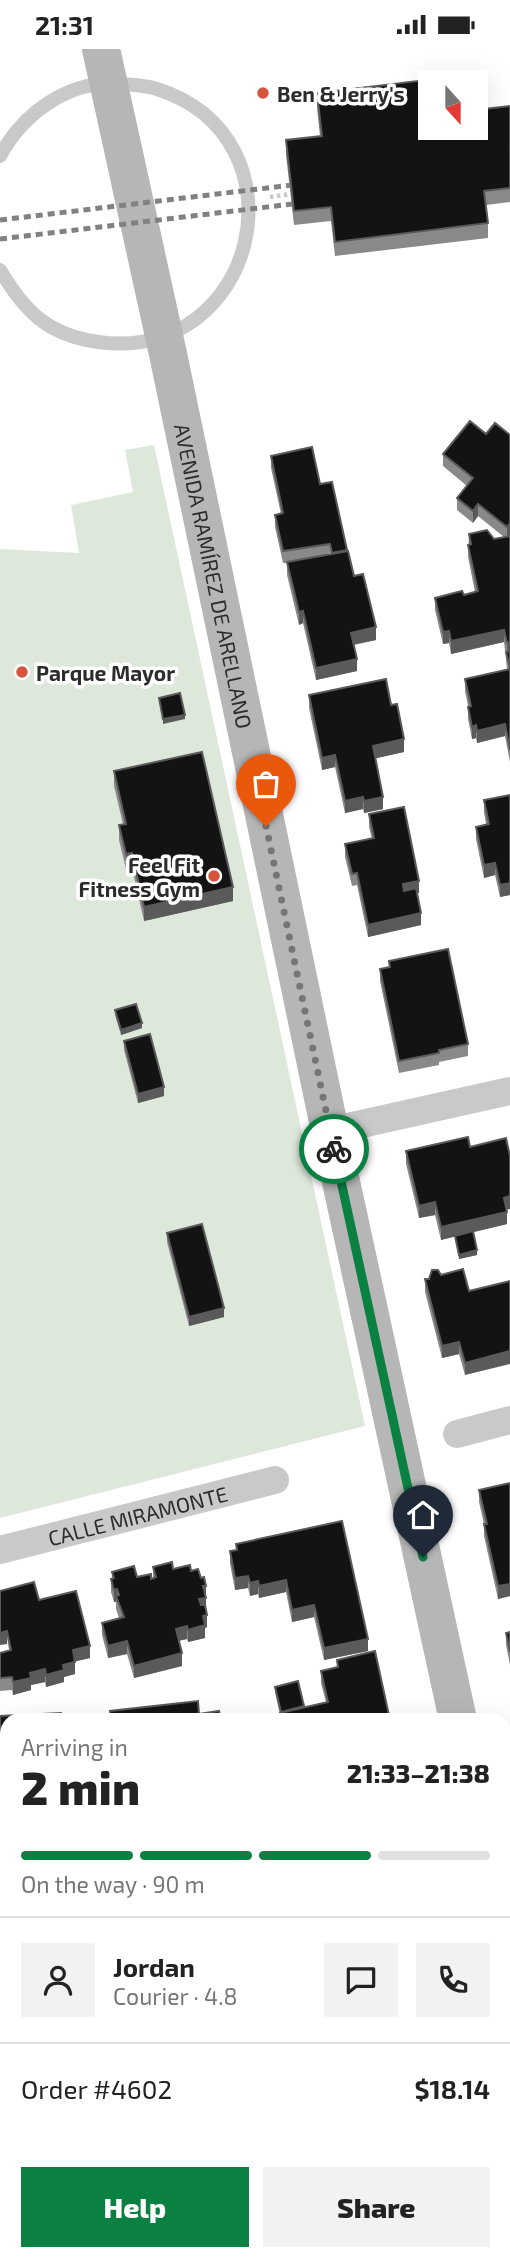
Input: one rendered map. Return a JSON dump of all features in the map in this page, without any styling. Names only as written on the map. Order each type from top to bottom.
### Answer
[{"type":"street","name":"AVENIDA RAMÍREZ DE ARELLANO","points":[[105,66],[330,1131],[456,1713]]},
{"type":"street","points":[[330,1131],[510,1091]]},
{"type":"street","points":[[457,1434],[510,1420]]},
{"type":"street","name":"CALLE MIRAMONTE","points":[[0,1550],[275,1480]]},
{"type":"lane","points":[[0,156],[7,143],[33,114],[53,99],[80,88],[105,66],[178,97],[203,113],[222,133],[242,170],[249,204],[247,237],[231,281],[198,317],[163,337],[122,345],[78,339],[46,324],[18,300],[0,270]]},
{"type":"green space","points":[[154,445],[365,1426],[0,1518],[0,549],[79,553],[71,505],[133,492],[125,450]]},
{"type":"building","points":[[418,81],[418,140],[488,140],[488,109],[510,106],[510,188],[484,191],[488,223],[335,242],[331,207],[294,211],[286,140],[322,136],[317,93]]},
{"type":"building","points":[[470,421],[486,434],[495,423],[510,435],[510,523],[507,527],[478,504],[473,511],[457,498],[473,478],[443,454]]},
{"type":"building","points":[[312,447],[320,484],[332,482],[347,550],[332,553],[330,544],[283,551],[275,515],[283,513],[271,456]]},
{"type":"building","points":[[487,530],[494,539],[510,536],[510,642],[507,643],[504,630],[451,641],[449,631],[443,632],[435,598],[462,591],[464,595],[478,591],[468,545],[471,544],[469,534]]},
{"type":"building","points":[[348,551],[354,576],[363,574],[376,627],[351,633],[357,659],[316,668],[303,611],[299,612],[287,562]]},
{"type":"building","points":[[510,651],[510,668],[506,652]]},
{"type":"building","points":[[510,669],[510,750],[505,724],[477,731],[476,725],[472,727],[465,679]]},
{"type":"building","points":[[386,679],[391,705],[397,704],[404,739],[373,746],[383,797],[345,801],[335,755],[322,758],[309,695]]},
{"type":"building","points":[[180,693],[185,715],[163,719],[159,698]]},
{"type":"building","points":[[202,752],[233,887],[144,907],[132,853],[126,854],[119,825],[126,824],[114,771]]},
{"type":"building","points":[[510,795],[510,883],[500,885],[495,863],[484,865],[476,827],[489,824],[484,800]]},
{"type":"building","points":[[404,807],[419,881],[403,884],[404,891],[416,888],[421,913],[368,925],[357,873],[352,874],[345,844],[374,838],[369,814]]},
{"type":"building","points":[[448,949],[468,1044],[399,1061],[380,969],[390,967],[389,961]]},
{"type":"building","points":[[136,1004],[142,1023],[121,1030],[115,1010]]},
{"type":"building","points":[[150,1034],[164,1087],[138,1094],[124,1041]]},
{"type":"building","points":[[468,1137],[470,1147],[506,1138],[510,1156],[510,1196],[504,1198],[507,1212],[441,1227],[435,1202],[419,1206],[406,1151]]},
{"type":"building","points":[[202,1224],[224,1308],[189,1317],[167,1233]]},
{"type":"building","points":[[473,1231],[477,1250],[459,1255],[455,1236]]},
{"type":"building","points":[[463,1269],[469,1291],[510,1281],[510,1351],[465,1363],[459,1342],[442,1346],[425,1279],[429,1279],[432,1270],[438,1270],[441,1275]]},
{"type":"building","points":[[510,1483],[510,1584],[498,1586],[479,1490]]},
{"type":"building","points":[[342,1521],[368,1639],[324,1648],[314,1605],[292,1610],[286,1580],[259,1586],[258,1581],[250,1583],[248,1576],[235,1578],[230,1551],[237,1550],[236,1544]]},
{"type":"building","points":[[172,1562],[173,1569],[190,1565],[191,1571],[198,1569],[201,1578],[204,1577],[206,1598],[199,1599],[201,1605],[205,1605],[205,1625],[188,1630],[187,1626],[176,1629],[182,1653],[134,1666],[127,1641],[108,1646],[102,1623],[124,1617],[116,1596],[119,1595],[117,1589],[114,1590],[111,1579],[114,1578],[112,1572],[134,1566],[137,1577],[151,1574],[151,1579],[156,1577],[153,1567]]},
{"type":"building","points":[[34,1582],[39,1600],[76,1591],[90,1646],[73,1650],[75,1662],[63,1665],[64,1670],[46,1675],[45,1669],[30,1673],[31,1678],[13,1682],[12,1677],[0,1678],[0,1653],[11,1650],[7,1631],[0,1633],[0,1591]]},
{"type":"building","points":[[510,1632],[510,1652],[506,1633]]},
{"type":"building","points":[[375,1651],[388,1713],[280,1713],[328,1702],[321,1671],[338,1667],[337,1660]]},
{"type":"building","points":[[298,1681],[304,1706],[281,1712],[275,1687]]},
{"type":"building","points":[[198,1701],[199,1713],[110,1713]]},
{"type":"railway","points":[[0,220],[309,183]]},
{"type":"railway","points":[[0,239],[309,202]]},
{"type":"way so far","points":[[266,826],[334,1149]]},
{"type":"place","name":"Ben & Jerry's","points":[[263,93]]},
{"type":"place","name":"Parque Mayor","points":[[22,672]]},
{"type":"place","name":"Feel Fit Fitness Gym","points":[[214,876]]},
{"type":"route","points":[[334,1149],[423,1557]]}]
